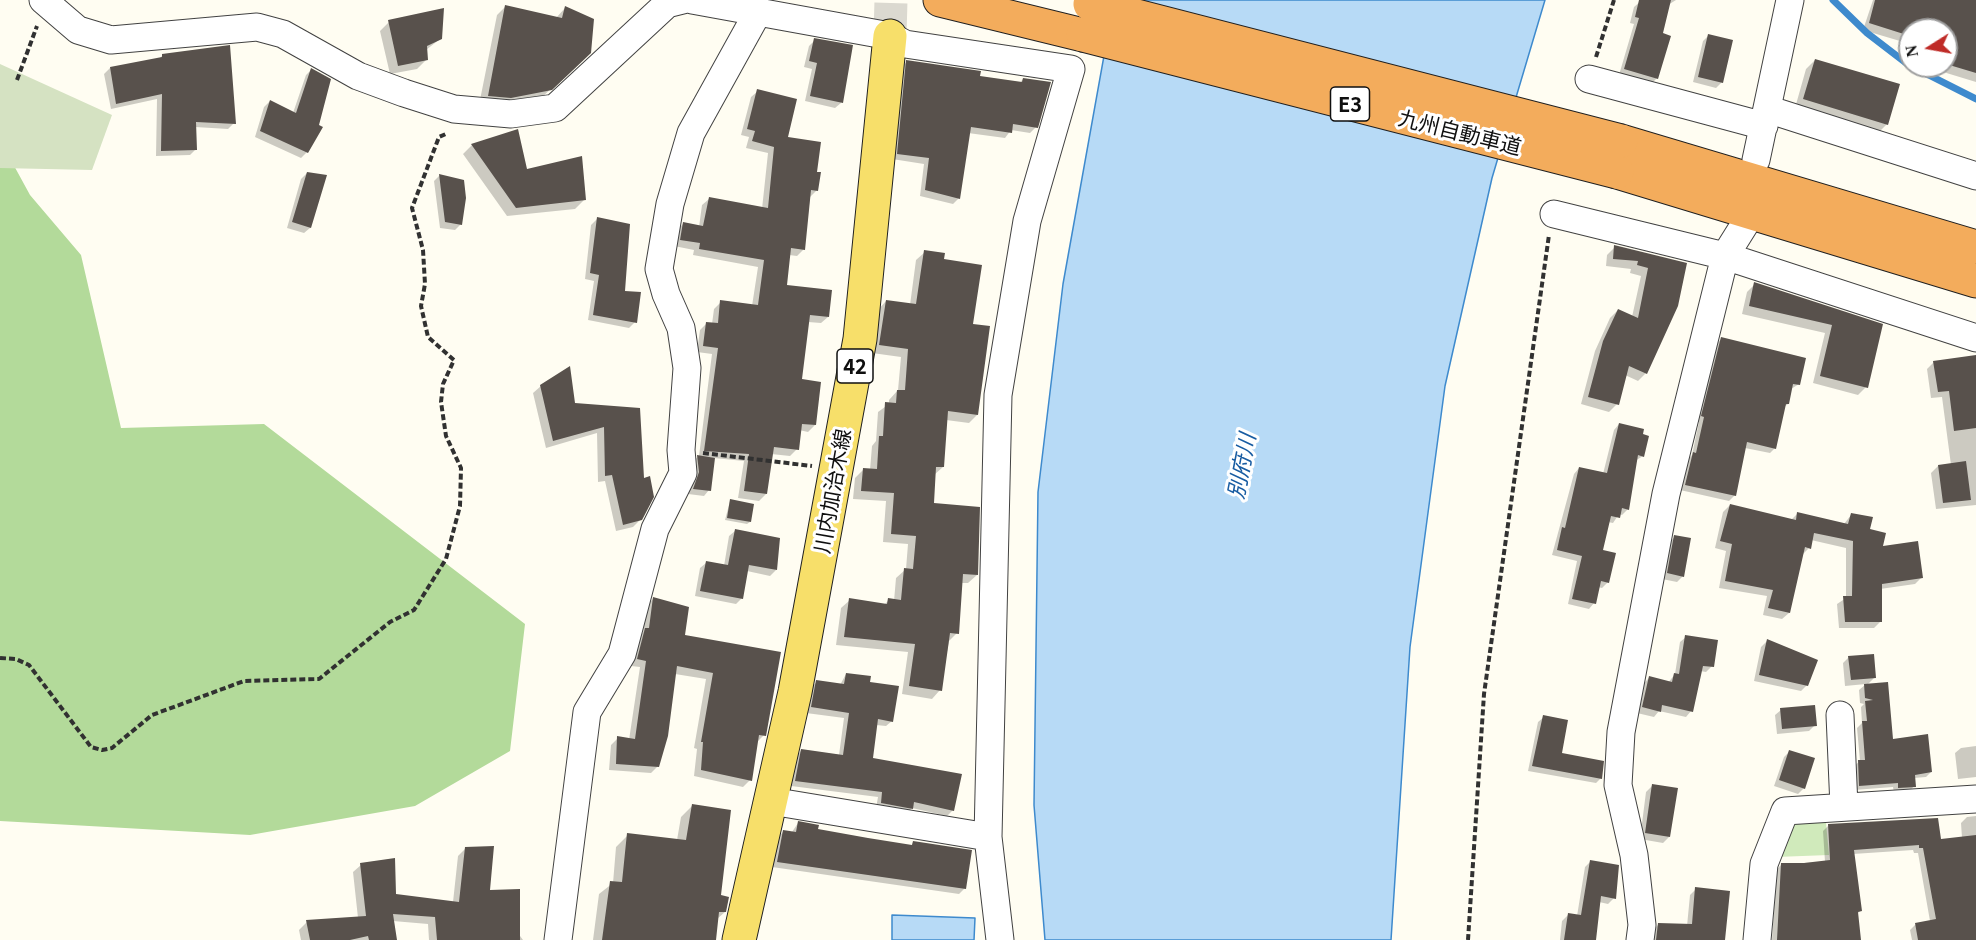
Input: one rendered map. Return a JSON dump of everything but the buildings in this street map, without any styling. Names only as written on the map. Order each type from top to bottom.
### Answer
[{"type":"highway","name":"九州自動車道","points":[[940,0],[1083,35],[1619,156],[1976,247]]},
{"type":"highway","name":"九州自動車道","points":[[1082,2],[1619,156],[1976,281]]},
{"type":"main road","name":"川内加治木線","points":[[739,940],[795,692],[860,339],[890,36]]},
{"type":"street","points":[[45,2],[78,30],[111,40],[257,27],[283,34],[358,76],[454,109],[511,114],[555,108],[668,4],[683,0]]},
{"type":"street","points":[[693,0],[890,36],[904,44],[1071,69],[1027,221],[998,396],[988,837],[1000,940]]},
{"type":"street","points":[[1756,160],[1790,0]]},
{"type":"street","points":[[558,940],[587,712],[622,654],[655,529],[683,473],[681,450],[687,368],[681,328],[666,294],[659,269],[670,204],[691,133],[758,12]]},
{"type":"street","points":[[1589,79],[1766,117],[1976,176]]},
{"type":"street","points":[[1554,214],[1725,256],[1976,339]]},
{"type":"street","points":[[1640,940],[1642,925],[1634,855],[1618,785],[1621,732],[1666,494],[1725,256],[1745,224]]},
{"type":"street","points":[[1840,715],[1844,807]]},
{"type":"street","points":[[1757,940],[1764,864],[1785,811],[1976,799]]},
{"type":"street","points":[[771,801],[988,837]]},
{"type":"path","points":[[1589,79],[1614,0]]},
{"type":"path","points":[[17,80],[45,2]]},
{"type":"path","points":[[0,658],[16,659],[29,664],[91,747],[102,750],[112,748],[152,715],[244,681],[319,679],[390,622],[414,610],[446,559],[460,506],[460,468],[446,436],[441,402],[443,384],[454,360],[428,337],[421,306],[425,284],[423,250],[412,208],[439,137],[449,133],[454,109]]},
{"type":"path","points":[[1468,940],[1484,694],[1554,214]]},
{"type":"path","points":[[681,450],[836,469]]},
{"type":"green space","points":[[0,64],[112,115],[92,170],[0,168]]},
{"type":"green space","points":[[0,140],[30,195],[81,255],[121,428],[264,424],[525,624],[510,751],[415,806],[250,835],[0,821]]},
{"type":"green space","points":[[1825,812],[1829,855],[1776,857],[1788,816]]},
{"type":"water","name":"別府川","points":[[1114,0],[1545,0],[1492,178],[1445,386],[1410,647],[1391,940],[1045,940],[1034,805],[1038,492],[1063,284]]},
{"type":"water","points":[[892,915],[975,918],[974,940],[892,940]]},
{"type":"waterway","points":[[1833,0],[1867,33],[1898,57]]},
{"type":"waterway","points":[[1935,78],[1976,99]]},
{"type":"tunnel","points":[[890,36],[891,0]]}]
